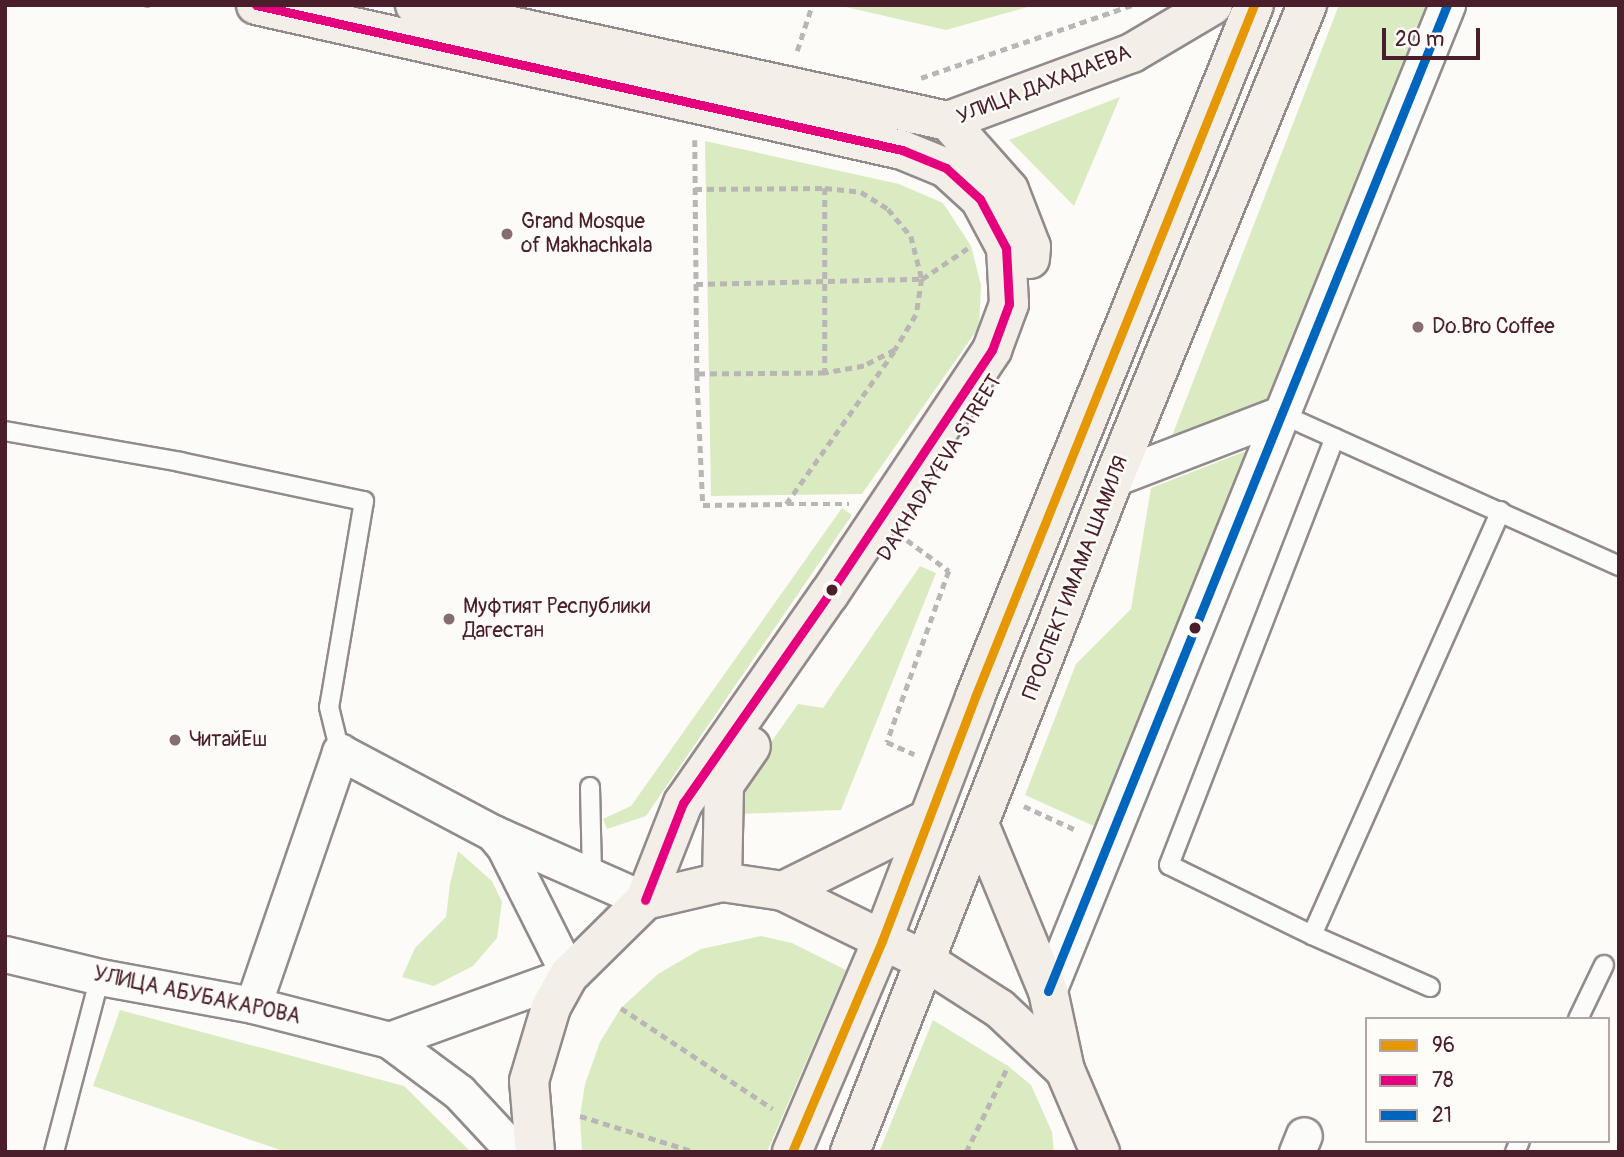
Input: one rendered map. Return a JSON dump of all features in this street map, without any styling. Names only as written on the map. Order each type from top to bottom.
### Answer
[{"type":"main road","points":[[256,5],[902,150],[946,169],[981,199],[1006,248],[1009,304],[992,350],[889,528],[682,803],[645,900],[569,975],[551,1007],[529,1081],[535,1152]]},
{"type":"main road","points":[[415,5],[948,121]]},
{"type":"main road","name":"УЛИЦА ДАХАДАЕВА","points":[[948,121],[1132,53],[1213,5]]},
{"type":"main road","points":[[792,1152],[882,941],[926,820],[1254,5]]},
{"type":"main road","name":"ПРОСПЕКТ ИМАМА ШАМИЛЯ","points":[[850,1152],[1114,478],[1307,5]]},
{"type":"main road","name":"DAKHADAYEVA STREET","points":[[722,882],[724,785],[889,528],[1008,361],[1025,318],[1031,247],[1009,190],[948,121]]},
{"type":"main road","points":[[783,891],[926,820]]},
{"type":"main road","points":[[979,824],[1048,991],[1065,1070],[1100,1152]]},
{"type":"main road","points":[[645,900],[722,882],[783,891],[924,960],[1000,1009],[1065,1070]]},
{"type":"street","points":[[1048,991],[1447,5]]},
{"type":"street","points":[[1114,478],[1285,405]]},
{"type":"street","points":[[253,1005],[340,752],[493,832],[645,900]]},
{"type":"street","points":[[389,1040],[569,975],[504,846],[493,832]]},
{"type":"street","name":"УЛИЦА АБУБАКАРОВА","points":[[5,954],[100,977],[253,1005],[389,1040],[459,1092],[515,1152]]},
{"type":"lane","points":[[1285,405],[1335,438],[1619,566]]},
{"type":"lane","points":[[5,431],[180,462],[364,501],[329,707],[340,752]]},
{"type":"lane","points":[[1335,438],[1169,865],[1312,935],[1430,987]]},
{"type":"lane","points":[[1312,935],[1502,512]]},
{"type":"lane","points":[[590,787],[592,875]]},
{"type":"lane","points":[[1579,1017],[1604,965]]},
{"type":"lane","points":[[54,1152],[100,977]]},
{"type":"path","points":[[797,51],[812,5]]},
{"type":"path","points":[[921,78],[1132,5]]},
{"type":"path","points":[[695,132],[697,374],[703,505],[863,504],[889,528],[949,571],[887,743],[914,754]]},
{"type":"path","points":[[695,189],[825,188],[861,192],[888,209],[911,236],[922,279],[916,316],[786,504]]},
{"type":"path","points":[[825,188],[825,373]]},
{"type":"path","points":[[696,284],[922,279],[971,246]]},
{"type":"path","points":[[697,374],[825,373],[864,366],[895,349]]},
{"type":"path","points":[[621,1008],[783,1115]]},
{"type":"path","points":[[966,1152],[1008,1066]]},
{"type":"path","points":[[580,1116],[695,1152]]},
{"type":"green space","points":[[837,5],[1035,5],[946,30]]},
{"type":"green space","points":[[1339,5],[1426,5],[1265,403],[1170,441]]},
{"type":"green space","points":[[1120,97],[1074,206],[1009,140]]},
{"type":"green space","points":[[705,141],[899,184],[943,203],[971,246],[981,285],[979,327],[862,494],[711,496]]},
{"type":"green space","points":[[1246,451],[1096,827],[1025,795],[1076,664],[1131,609],[1151,488]]},
{"type":"green space","points":[[842,508],[852,515],[646,816],[607,829],[603,819],[631,806]]},
{"type":"green space","points":[[920,566],[936,573],[841,810],[740,814],[743,782],[798,704],[823,708]]},
{"type":"green space","points":[[458,851],[492,881],[502,902],[497,938],[473,966],[434,986],[402,977],[415,948],[446,917]]},
{"type":"green space","points":[[761,936],[792,943],[846,970],[767,1152],[582,1152],[580,1116],[585,1084],[600,1042],[621,1008],[658,974],[701,949]]},
{"type":"green space","points":[[120,1010],[404,1086],[471,1152],[286,1152],[93,1086]]},
{"type":"green space","points":[[933,1020],[1008,1066],[1031,1085],[1052,1132],[1054,1152],[879,1152]]},
{"type":"transit line","name":"78","points":[[256,5],[902,150],[946,168],[980,199],[1006,248],[1009,304],[992,350],[829,594],[683,803],[645,900]]},
{"type":"transit line","name":"96","points":[[792,1152],[882,941],[975,697],[1254,5]]},
{"type":"transit line","name":"21","points":[[1048,991],[1447,5]]},
{"type":"place","name":"Grand Mosque of Makhachkala","points":[[507,234]]},
{"type":"place","name":"Do.Bro Coffee","points":[[1418,327]]},
{"type":"place","name":"Муфтият Республики Дагестан","points":[[449,619]]},
{"type":"place","name":"ЧитайЕш","points":[[175,740]]}]
